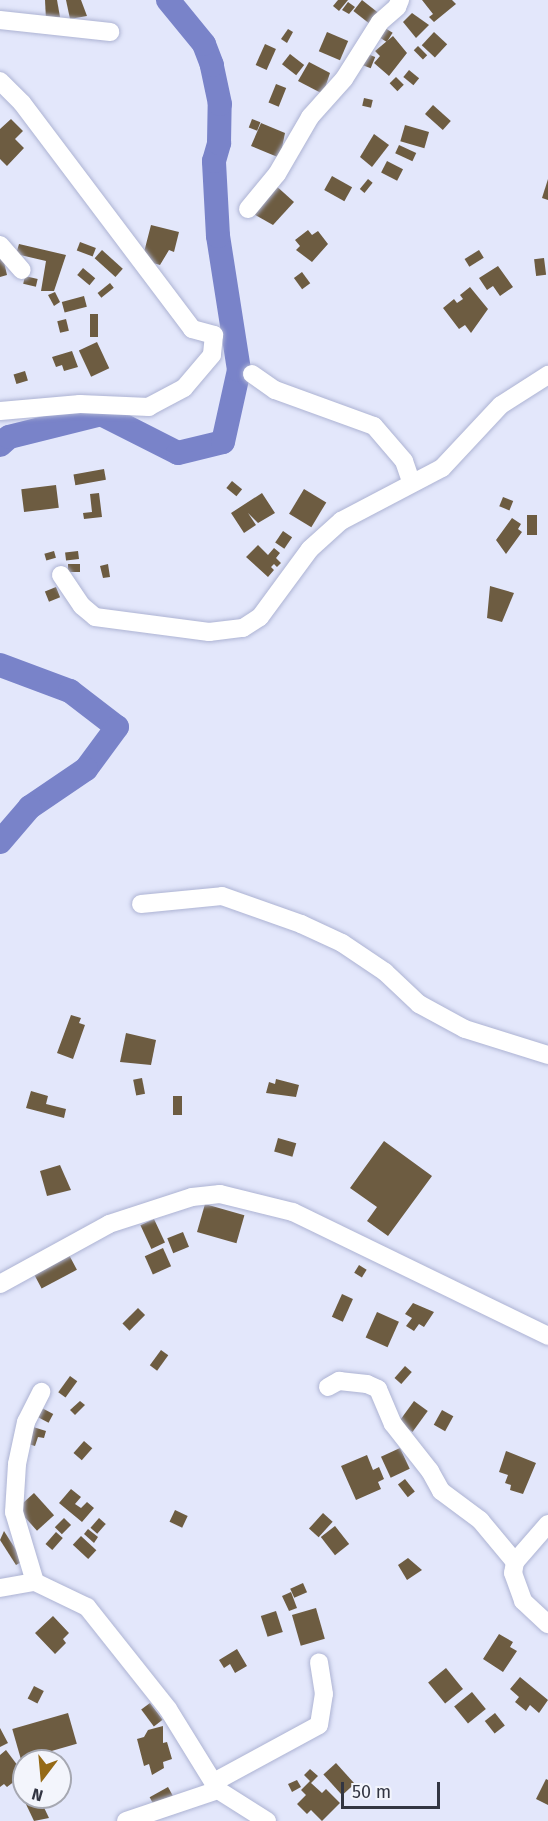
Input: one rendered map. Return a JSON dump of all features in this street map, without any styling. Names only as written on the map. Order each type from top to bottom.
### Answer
[{"type":"street","points":[[248,209],[277,174],[310,117],[344,78],[380,22],[397,8],[400,0]]},
{"type":"street","points":[[0,20],[110,32]]},
{"type":"street","points":[[0,81],[22,103],[192,329],[214,335],[212,355],[184,388],[149,407],[80,404],[0,411]]},
{"type":"street","points":[[0,245],[22,270]]},
{"type":"street","points":[[252,374],[275,390],[374,426],[405,461],[411,481]]},
{"type":"street","points":[[61,575],[82,606],[96,617],[209,632],[243,628],[260,617],[310,549],[341,521],[411,481],[442,468],[501,405],[548,375]]},
{"type":"street","points":[[141,904],[222,896],[301,924],[342,943],[384,972],[418,1004],[456,1024],[514,1047],[548,1055]]},
{"type":"street","points":[[0,1284],[109,1224],[192,1197],[220,1194],[293,1212],[548,1336]]},
{"type":"street","points":[[328,1387],[339,1381],[367,1384],[378,1389],[393,1424],[430,1471],[441,1491],[480,1520],[515,1562],[515,1588],[523,1601],[548,1624]]},
{"type":"street","points":[[35,1582],[14,1512],[17,1464],[26,1422],[41,1392]]},
{"type":"street","points":[[515,1562],[548,1524]]},
{"type":"street","points":[[0,1588],[35,1582],[87,1607],[168,1709],[216,1786],[267,1821]]},
{"type":"street","points":[[126,1821],[216,1786],[319,1725],[324,1694],[319,1662]]},
{"type":"building","points":[[45,0],[57,0],[60,17],[46,20]]},
{"type":"building","points":[[66,0],[81,0],[87,16],[70,19]]},
{"type":"building","points":[[338,0],[348,0],[339,11],[333,6]]},
{"type":"building","points":[[362,0],[380,14],[372,25],[353,11]]},
{"type":"building","points":[[422,0],[452,0],[456,4],[434,22],[429,17],[433,14]]},
{"type":"building","points":[[348,2],[355,7],[349,14],[342,10]]},
{"type":"building","points":[[412,13],[429,25],[416,38],[403,22]]},
{"type":"building","points":[[385,28],[393,33],[387,42],[379,37]]},
{"type":"building","points":[[288,29],[293,32],[287,43],[281,39]]},
{"type":"building","points":[[327,32],[348,41],[340,60],[319,51]]},
{"type":"building","points":[[434,32],[447,44],[435,57],[422,45]]},
{"type":"building","points":[[393,36],[407,53],[389,76],[374,63],[380,56],[375,51]]},
{"type":"building","points":[[265,44],[276,49],[267,70],[256,65]]},
{"type":"building","points":[[418,46],[427,55],[423,59],[414,50]]},
{"type":"building","points":[[365,53],[375,57],[371,68],[361,64]]},
{"type":"building","points":[[290,54],[304,65],[296,75],[282,64]]},
{"type":"building","points":[[309,62],[330,73],[323,94],[298,81]]},
{"type":"building","points":[[409,70],[419,78],[413,85],[403,77]]},
{"type":"building","points":[[396,77],[404,85],[397,91],[390,83]]},
{"type":"building","points":[[276,84],[286,88],[279,107],[269,103]]},
{"type":"building","points":[[364,98],[373,100],[371,108],[362,106]]},
{"type":"building","points":[[433,105],[451,121],[443,130],[425,114]]},
{"type":"building","points":[[11,119],[23,131],[15,139],[24,148],[7,166],[0,159],[0,129]]},
{"type":"building","points":[[252,119],[260,122],[257,131],[249,127]]},
{"type":"building","points":[[261,123],[285,133],[280,158],[251,146]]},
{"type":"building","points":[[405,125],[429,132],[424,148],[400,141]]},
{"type":"building","points":[[374,134],[389,145],[372,167],[360,157]]},
{"type":"building","points":[[399,145],[416,153],[412,161],[395,153]]},
{"type":"building","points":[[387,161],[403,169],[397,181],[381,173]]},
{"type":"building","points":[[332,176],[352,187],[344,201],[324,190]]},
{"type":"building","points":[[368,179],[373,183],[364,193],[360,189]]},
{"type":"building","points":[[548,179],[548,200],[542,198]]},
{"type":"building","points":[[273,183],[294,202],[273,225],[252,213]]},
{"type":"building","points":[[151,225],[179,232],[174,252],[169,250],[160,265],[142,260]]},
{"type":"building","points":[[308,230],[312,235],[318,231],[328,244],[312,262],[296,250],[300,246],[295,240]]},
{"type":"building","points":[[80,242],[96,248],[93,256],[77,250]]},
{"type":"building","points":[[19,244],[66,255],[54,291],[41,291],[46,261],[16,254]]},
{"type":"building","points":[[102,250],[123,269],[115,277],[95,258]]},
{"type":"building","points":[[479,250],[484,258],[469,267],[465,259]]},
{"type":"building","points":[[2,253],[7,275],[0,277],[0,254]]},
{"type":"building","points":[[544,258],[546,275],[536,276],[534,259]]},
{"type":"building","points":[[498,266],[513,287],[500,296],[493,286],[487,290],[479,278]]},
{"type":"building","points":[[83,268],[95,278],[89,285],[77,275]]},
{"type":"building","points":[[302,272],[310,283],[302,289],[294,278]]},
{"type":"building","points":[[25,276],[38,279],[36,287],[23,284]]},
{"type":"building","points":[[110,283],[114,288],[101,298],[98,293]]},
{"type":"building","points":[[470,287],[488,309],[471,333],[465,325],[459,329],[443,308],[454,299],[457,303],[463,299],[460,295]]},
{"type":"building","points":[[55,292],[60,302],[54,306],[48,295]]},
{"type":"building","points":[[84,296],[87,307],[65,313],[62,302]]},
{"type":"building","points":[[90,314],[98,314],[98,337],[90,337]]},
{"type":"building","points":[[66,319],[69,331],[60,333],[57,321]]},
{"type":"building","points":[[97,342],[109,368],[91,377],[79,350]]},
{"type":"building","points":[[72,351],[78,367],[64,371],[62,365],[56,367],[52,357]]},
{"type":"building","points":[[25,371],[28,381],[16,384],[14,375]]},
{"type":"building","points":[[104,469],[106,480],[75,485],[73,474]]},
{"type":"building","points":[[232,481],[242,489],[236,496],[226,488]]},
{"type":"building","points":[[56,485],[59,508],[24,512],[21,489]]},
{"type":"building","points":[[304,489],[326,502],[311,527],[289,514]]},
{"type":"building","points":[[99,493],[102,517],[84,519],[83,513],[92,512],[90,494]]},
{"type":"building","points":[[262,493],[275,513],[258,523],[248,513],[256,525],[244,533],[231,513]]},
{"type":"building","points":[[503,497],[513,501],[509,510],[499,506]]},
{"type":"building","points":[[527,515],[537,515],[537,535],[527,535]]},
{"type":"building","points":[[512,518],[521,524],[518,529],[522,532],[506,554],[496,540]]},
{"type":"building","points":[[283,531],[292,537],[284,549],[275,543]]},
{"type":"building","points":[[258,545],[268,555],[274,548],[280,553],[276,558],[281,563],[277,567],[274,564],[271,567],[274,570],[268,577],[246,557]]},
{"type":"building","points":[[54,551],[56,558],[46,560],[44,554]]},
{"type":"building","points":[[78,551],[79,559],[66,561],[65,553]]},
{"type":"building","points":[[68,564],[80,564],[80,572],[68,572]]},
{"type":"building","points":[[108,564],[110,577],[103,578],[100,566]]},
{"type":"building","points":[[490,586],[514,593],[502,622],[487,618]]},
{"type":"building","points":[[56,587],[60,597],[49,602],[45,591]]},
{"type":"building","points":[[71,1015],[81,1018],[79,1023],[85,1025],[73,1059],[57,1053]]},
{"type":"building","points":[[126,1033],[156,1040],[151,1065],[120,1062]]},
{"type":"building","points":[[142,1078],[145,1094],[136,1095],[133,1080]]},
{"type":"building","points":[[276,1079],[299,1085],[296,1097],[266,1093],[269,1082],[275,1084]]},
{"type":"building","points":[[31,1091],[48,1096],[46,1104],[66,1109],[64,1118],[26,1108]]},
{"type":"building","points":[[173,1096],[182,1096],[182,1115],[173,1115]]},
{"type":"building","points":[[278,1138],[296,1143],[292,1157],[274,1151]]},
{"type":"building","points":[[384,1141],[432,1176],[388,1236],[367,1221],[377,1207],[350,1188]]},
{"type":"building","points":[[60,1165],[71,1190],[47,1196],[40,1171]]},
{"type":"building","points":[[205,1204],[244,1215],[236,1243],[197,1232]]},
{"type":"building","points":[[154,1219],[165,1243],[151,1249],[140,1225]]},
{"type":"building","points":[[183,1232],[189,1247],[173,1253],[167,1238]]},
{"type":"building","points":[[163,1248],[171,1266],[153,1274],[145,1256]]},
{"type":"building","points":[[68,1253],[77,1270],[42,1289],[33,1272]]},
{"type":"building","points":[[359,1265],[367,1270],[362,1277],[354,1273]]},
{"type":"building","points":[[342,1294],[353,1299],[343,1322],[332,1317]]},
{"type":"building","points":[[413,1303],[434,1312],[424,1327],[419,1324],[414,1331],[406,1326],[412,1318],[405,1314]]},
{"type":"building","points":[[138,1308],[145,1315],[130,1331],[122,1324]]},
{"type":"building","points":[[377,1312],[399,1322],[388,1347],[366,1338]]},
{"type":"building","points":[[161,1350],[168,1355],[157,1371],[150,1365]]},
{"type":"building","points":[[405,1366],[412,1372],[401,1384],[395,1378]]},
{"type":"building","points":[[70,1376],[77,1381],[66,1397],[58,1392]]},
{"type":"building","points":[[80,1401],[85,1405],[75,1415],[70,1410]]},
{"type":"building","points":[[414,1401],[428,1411],[412,1432],[399,1422]]},
{"type":"building","points":[[40,1407],[53,1414],[49,1423],[35,1416]]},
{"type":"building","points":[[442,1410],[453,1416],[445,1431],[434,1425]]},
{"type":"building","points":[[30,1426],[46,1431],[44,1438],[38,1437],[35,1446],[25,1443]]},
{"type":"building","points":[[84,1441],[92,1448],[82,1460],[74,1453]]},
{"type":"building","points":[[400,1448],[410,1469],[391,1478],[381,1457]]},
{"type":"building","points":[[506,1451],[536,1463],[523,1494],[510,1490],[511,1485],[505,1483],[508,1475],[499,1472]]},
{"type":"building","points":[[367,1455],[373,1470],[379,1467],[384,1479],[378,1482],[381,1489],[356,1500],[341,1466]]},
{"type":"building","points":[[405,1479],[415,1492],[408,1497],[398,1485]]},
{"type":"building","points":[[71,1489],[81,1497],[75,1504],[81,1508],[87,1502],[94,1508],[82,1522],[59,1503]]},
{"type":"building","points":[[34,1493],[54,1515],[37,1531],[17,1508]]},
{"type":"building","points":[[175,1510],[188,1516],[182,1528],[170,1522]]},
{"type":"building","points":[[323,1513],[333,1522],[319,1537],[309,1529]]},
{"type":"building","points":[[64,1518],[71,1525],[62,1534],[55,1527]]},
{"type":"building","points":[[99,1518],[106,1524],[97,1534],[90,1528]]},
{"type":"building","points":[[335,1526],[349,1544],[335,1555],[321,1537]]},
{"type":"building","points":[[88,1529],[98,1537],[94,1543],[84,1534]]},
{"type":"building","points":[[4,1531],[23,1561],[16,1565],[0,1540]]},
{"type":"building","points":[[56,1532],[63,1538],[52,1550],[46,1544]]},
{"type":"building","points":[[81,1536],[96,1550],[88,1559],[73,1545]]},
{"type":"building","points":[[408,1558],[422,1570],[407,1580],[398,1565]]},
{"type":"building","points":[[303,1583],[307,1592],[294,1598],[290,1589]]},
{"type":"building","points":[[291,1592],[297,1608],[289,1611],[282,1596]]},
{"type":"building","points":[[316,1608],[325,1639],[301,1646],[292,1615]]},
{"type":"building","points":[[276,1611],[283,1632],[268,1637],[261,1616]]},
{"type":"building","points":[[53,1616],[69,1633],[63,1639],[66,1643],[55,1654],[35,1633]]},
{"type":"building","points":[[499,1634],[513,1642],[510,1647],[517,1651],[503,1672],[483,1659]]},
{"type":"building","points":[[237,1649],[247,1666],[235,1673],[230,1664],[224,1668],[219,1660]]},
{"type":"building","points":[[446,1668],[463,1689],[445,1703],[428,1682]]},
{"type":"building","points":[[520,1677],[548,1700],[539,1713],[530,1705],[526,1711],[515,1702],[519,1697],[510,1689]]},
{"type":"building","points":[[34,1686],[44,1691],[37,1703],[28,1698]]},
{"type":"building","points":[[472,1692],[486,1709],[468,1724],[454,1706]]},
{"type":"building","points":[[150,1703],[163,1720],[154,1726],[141,1710]]},
{"type":"building","points":[[68,1713],[77,1744],[59,1749],[18,1749],[12,1729]]},
{"type":"building","points":[[495,1713],[505,1726],[495,1734],[485,1721]]},
{"type":"building","points":[[163,1726],[163,1743],[167,1742],[172,1759],[163,1762],[164,1768],[152,1775],[149,1764],[144,1766],[137,1739],[144,1737],[148,1730]]},
{"type":"building","points":[[0,1728],[8,1743],[0,1747]]},
{"type":"building","points":[[6,1750],[12,1758],[12,1783],[7,1787],[4,1784],[0,1787],[0,1755]]},
{"type":"building","points":[[336,1763],[355,1784],[342,1795],[323,1774]]},
{"type":"building","points":[[310,1769],[318,1776],[311,1783],[322,1793],[326,1789],[340,1803],[322,1821],[311,1810],[307,1814],[297,1804],[306,1795],[301,1790],[310,1781],[304,1775]]},
{"type":"building","points":[[546,1779],[548,1780],[548,1805],[536,1799]]},
{"type":"building","points":[[297,1780],[301,1787],[292,1792],[288,1784]]},
{"type":"building","points":[[168,1787],[173,1796],[154,1806],[150,1797]]},
{"type":"building","points":[[28,1809],[45,1809],[49,1818],[34,1821]]},
{"type":"waterway","points":[[0,445],[9,437],[101,414],[178,453],[223,442],[239,370],[218,236],[214,161],[219,143],[220,104],[212,65],[204,44],[168,0]]},
{"type":"waterway","points":[[0,665],[70,691],[117,727],[86,769],[30,807],[0,842]]}]
